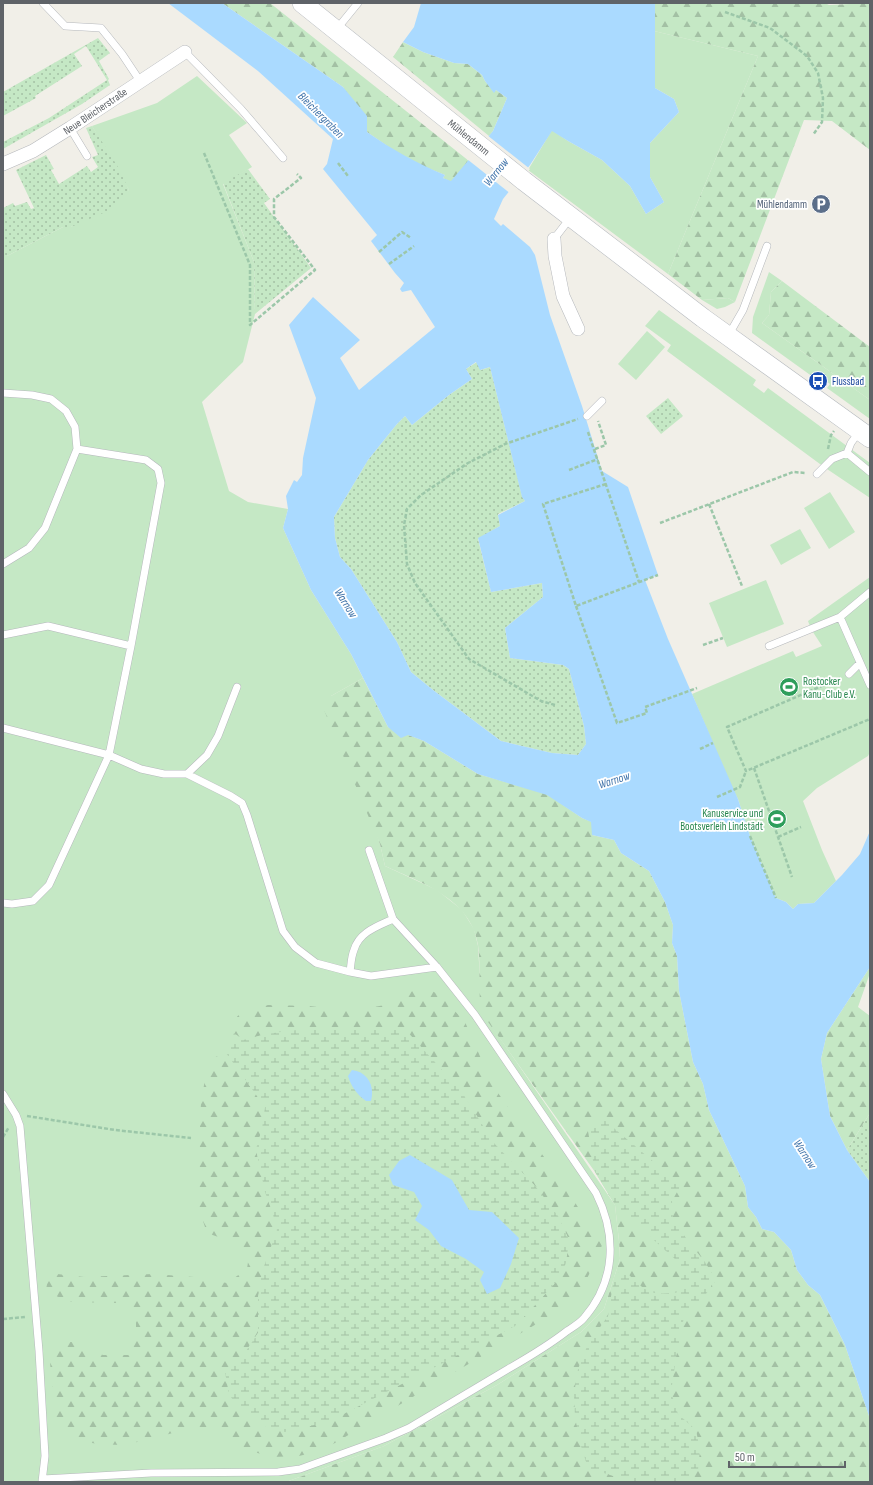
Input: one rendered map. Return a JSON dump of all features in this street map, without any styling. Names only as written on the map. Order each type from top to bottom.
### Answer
[{"type":"main road","name":"Mühlendamm","points":[[302,3],[524,181],[728,336],[865,435]]},
{"type":"street","name":"Neue Bleicherstraße","points":[[3,164],[33,151],[185,52]]},
{"type":"street","points":[[554,239],[555,256],[564,296],[578,329]]},
{"type":"lane","points":[[43,3],[65,26],[101,28],[122,54],[140,81]]},
{"type":"lane","points":[[335,30],[358,3]]},
{"type":"lane","points":[[185,52],[241,109],[283,158]]},
{"type":"lane","points":[[70,128],[87,156]]},
{"type":"lane","points":[[554,239],[571,217]]},
{"type":"lane","points":[[728,336],[742,310],[767,246]]},
{"type":"lane","points":[[3,393],[32,395],[51,399],[66,411],[75,427],[77,449],[45,528],[29,548],[3,564]]},
{"type":"lane","points":[[587,416],[602,401]]},
{"type":"lane","points":[[817,474],[832,459],[847,453],[851,443],[865,435]]},
{"type":"lane","points":[[3,903],[12,904],[33,901],[49,885],[109,755],[161,483],[158,469],[146,460],[77,449]]},
{"type":"lane","points":[[847,453],[870,472]]},
{"type":"lane","points":[[769,646],[840,617],[870,592]]},
{"type":"lane","points":[[840,617],[870,685]]},
{"type":"lane","points":[[3,635],[48,626],[131,646]]},
{"type":"lane","points":[[849,674],[860,664]]},
{"type":"lane","points":[[187,774],[207,755],[218,736],[237,687]]},
{"type":"lane","points":[[3,730],[109,755],[141,769],[164,774],[187,774],[232,796],[242,803],[248,815],[283,931],[295,947],[316,963],[371,976],[437,967]]},
{"type":"lane","points":[[3,1094],[16,1115],[20,1126],[36,1316],[45,1456],[42,1480],[151,1473],[278,1472],[300,1469],[386,1438],[408,1428],[550,1344],[583,1319],[598,1300],[607,1278],[611,1257],[610,1236],[604,1208],[596,1193],[475,1015],[437,967],[393,919],[369,850]]},
{"type":"lane","points":[[350,972],[354,949],[359,938],[370,930],[393,919]]},
{"type":"path","points":[[725,12],[770,28],[807,56],[818,73],[823,98],[822,122],[812,135]]},
{"type":"path","points":[[204,153],[250,265],[250,325],[315,270],[274,217],[274,199],[301,178],[297,174]]},
{"type":"path","points":[[338,163],[348,176]]},
{"type":"path","points":[[379,252],[402,232],[411,238]]},
{"type":"path","points":[[388,264],[414,246]]},
{"type":"path","points":[[593,409],[606,445],[595,449]]},
{"type":"path","points":[[555,705],[541,701],[469,659],[415,583],[407,564],[404,526],[407,509],[421,495],[468,463],[505,444],[587,416]]},
{"type":"path","points":[[824,467],[830,435],[844,420]]},
{"type":"path","points":[[588,432],[639,582]]},
{"type":"path","points":[[569,470],[598,459]]},
{"type":"path","points":[[660,523],[793,472],[817,474]]},
{"type":"path","points":[[606,484],[543,504],[576,606],[617,723],[647,713],[645,707],[697,688]]},
{"type":"path","points":[[709,504],[742,586]]},
{"type":"path","points":[[576,606],[658,575]]},
{"type":"path","points":[[703,644],[723,638]]},
{"type":"path","points":[[717,797],[740,787],[746,771],[727,727],[849,674]]},
{"type":"path","points":[[746,771],[870,719]]},
{"type":"path","points":[[700,749],[714,743]]},
{"type":"path","points":[[754,768],[792,877]]},
{"type":"path","points":[[778,837],[801,827]]},
{"type":"path","points":[[750,836],[776,898]]},
{"type":"path","points":[[16,1115],[115,1130],[191,1138]]},
{"type":"path","points":[[3,1320],[36,1316]]},
{"type":"green space","points":[[222,3],[270,3],[469,161],[451,182],[443,178],[445,175],[420,165],[396,152],[367,132],[343,87]]},
{"type":"green space","points":[[655,3],[825,3],[829,5],[870,3],[870,150],[832,121],[804,120],[735,302],[728,298],[702,300],[668,274],[758,56],[654,31]]},
{"type":"green space","points":[[654,31],[758,56],[668,274],[528,170],[552,130],[568,141],[602,160],[630,186],[646,214],[664,202],[650,177],[650,143],[679,112],[674,99],[655,88]]},
{"type":"green space","points":[[98,38],[110,53],[99,61],[109,79],[110,85],[82,104],[3,149],[3,142],[49,118],[107,80],[86,46],[74,54],[82,66],[35,96],[36,98],[3,116],[3,92]]},
{"type":"green space","points":[[403,42],[423,52],[454,63],[468,64],[482,75],[494,92],[496,90],[507,98],[493,131],[489,136],[393,57]]},
{"type":"green space","points":[[197,76],[247,123],[229,135],[252,167],[223,184],[254,262],[255,314],[243,362],[202,402],[229,491],[248,502],[288,509],[283,528],[311,590],[351,654],[363,678],[331,696],[380,844],[385,866],[437,890],[462,910],[474,929],[478,946],[482,1012],[615,1205],[620,1259],[604,1309],[581,1332],[497,1385],[384,1446],[286,1482],[3,1482],[3,256],[7,256],[63,227],[71,227],[129,190],[92,126],[157,103]]},
{"type":"green space","points":[[92,126],[118,167],[129,190],[110,210],[71,227],[63,227],[7,256],[3,256],[3,208],[13,203],[15,206],[27,202],[31,209],[34,208],[16,170],[46,155],[54,169],[51,170],[59,184],[87,166],[91,172],[98,167],[92,157],[98,155],[86,128]]},
{"type":"green space","points":[[248,169],[270,199],[264,203],[311,268],[255,314],[254,262],[223,183]]},
{"type":"green space","points":[[769,272],[782,281],[771,292],[769,315],[762,323],[870,400],[870,419],[827,388],[830,384],[816,374],[813,377],[752,333],[753,317]]},
{"type":"green space","points":[[782,281],[870,347],[870,400],[762,323],[769,315],[771,292]]},
{"type":"green space","points":[[728,298],[735,302],[717,309],[702,300]]},
{"type":"green space","points":[[659,310],[756,380],[753,385],[764,393],[768,388],[870,463],[870,498],[824,467],[667,351],[671,345],[645,326]]},
{"type":"green space","points":[[647,331],[665,347],[636,380],[618,364]]},
{"type":"green space","points":[[477,362],[481,370],[490,367],[522,496],[525,501],[498,514],[500,526],[478,539],[491,592],[542,583],[543,597],[505,628],[510,658],[563,665],[569,669],[584,726],[586,744],[578,755],[552,753],[501,741],[411,672],[397,642],[351,569],[340,557],[335,538],[334,517],[368,460],[397,424],[405,416],[412,425],[449,395],[472,379],[466,369]]},
{"type":"green space","points":[[668,398],[683,416],[661,434],[646,416]]},
{"type":"green space","points":[[830,492],[855,532],[829,549],[804,508]]},
{"type":"green space","points":[[800,529],[811,548],[781,565],[770,545]]},
{"type":"green space","name":"Rostocker Kanu-Club e.V.","points":[[870,577],[870,752],[868,756],[817,788],[803,801],[836,881],[814,903],[798,904],[793,909],[786,902],[776,898],[750,836],[738,799],[692,694],[793,651],[796,657],[822,646],[811,629],[808,621]]},
{"type":"green space","points":[[766,580],[784,624],[727,647],[709,603]]},
{"type":"green space","points":[[363,678],[388,727],[424,741],[478,774],[547,794],[582,818],[592,822],[592,835],[614,840],[621,853],[649,871],[665,902],[673,925],[672,943],[677,956],[679,991],[693,1062],[703,1084],[709,1110],[745,1186],[748,1207],[756,1217],[762,1229],[774,1232],[791,1250],[797,1270],[808,1285],[820,1295],[845,1345],[870,1419],[870,1482],[286,1482],[384,1446],[497,1385],[581,1332],[604,1309],[620,1259],[615,1205],[595,1172],[481,1012],[478,945],[474,929],[466,916],[455,904],[443,895],[429,886],[385,866],[380,844],[324,710],[331,696]]},
{"type":"green space","points":[[870,967],[870,973],[858,1007],[870,1016],[870,1113],[847,1150],[830,1116],[821,1059],[827,1033]]},
{"type":"green space","points":[[426,987],[442,997],[465,1022],[493,1086],[562,1182],[602,1245],[597,1259],[583,1286],[555,1313],[323,1450],[299,1456],[272,1457],[250,1451],[209,1427],[183,1430],[148,1440],[121,1445],[98,1444],[69,1439],[55,1417],[50,1362],[57,1342],[75,1342],[103,1355],[129,1355],[136,1341],[136,1312],[117,1303],[71,1302],[46,1292],[48,1273],[84,1277],[153,1274],[194,1277],[227,1283],[247,1269],[249,1255],[241,1245],[207,1233],[199,1209],[200,1122],[201,1103],[205,1079],[213,1058],[226,1053],[265,1107],[262,1129],[256,1149],[265,1192],[277,1230],[258,1297],[258,1333],[244,1354],[225,1372],[467,1350],[515,1326],[557,1281],[569,1240],[558,1216],[536,1187],[494,1143],[461,1091],[404,1029],[297,1030],[266,1034],[243,1040],[234,1033],[236,1018],[242,1011],[268,1005],[309,1006],[353,1011],[390,1004],[399,995]]},
{"type":"green space","points":[[404,1028],[461,1091],[494,1143],[536,1187],[558,1216],[569,1240],[566,1263],[557,1281],[515,1326],[328,1422],[285,1432],[266,1427],[240,1411],[229,1394],[225,1372],[244,1354],[258,1333],[258,1297],[262,1272],[277,1230],[265,1192],[256,1149],[262,1129],[265,1107],[226,1053],[234,1033],[243,1040],[266,1034],[297,1030]]},
{"type":"green space","points":[[870,1113],[870,1182],[847,1150]]},
{"type":"green space","points":[[602,1118],[681,1185],[672,1201],[673,1219],[705,1262],[716,1280],[701,1301],[684,1317],[676,1358],[671,1392],[678,1414],[696,1430],[700,1450],[698,1470],[690,1480],[682,1482],[632,1482],[588,1468],[580,1443],[575,1417],[574,1394],[578,1369],[588,1344],[608,1316],[614,1277],[623,1269],[647,1290],[659,1293],[668,1293],[678,1292],[681,1277],[676,1260],[615,1205],[595,1172],[588,1131],[593,1121]]},
{"type":"water","points":[[168,3],[222,3],[343,87],[367,116],[367,132],[405,156],[445,175],[443,178],[451,181],[493,131],[507,98],[496,90],[494,93],[482,75],[468,64],[454,63],[423,52],[403,42],[414,27],[421,3],[655,3],[655,88],[674,99],[679,112],[650,143],[650,177],[664,202],[646,214],[630,186],[602,160],[552,131],[530,165],[503,199],[494,219],[501,226],[503,224],[530,247],[535,255],[550,315],[582,406],[602,471],[628,487],[658,575],[645,580],[668,639],[738,799],[750,836],[776,898],[786,902],[793,909],[798,904],[814,903],[842,875],[860,854],[870,831],[870,967],[827,1033],[821,1059],[830,1116],[847,1150],[870,1182],[870,1419],[845,1345],[820,1295],[808,1285],[797,1270],[791,1250],[774,1232],[762,1229],[756,1217],[748,1207],[745,1186],[709,1110],[703,1084],[693,1062],[679,991],[677,956],[672,943],[673,925],[665,902],[649,871],[621,853],[614,840],[592,835],[591,822],[582,818],[547,795],[478,774],[424,741],[408,735],[401,738],[388,727],[351,654],[311,590],[283,528],[288,509],[286,496],[294,480],[297,482],[302,475],[303,458],[316,398],[289,325],[313,297],[360,340],[340,358],[359,390],[435,327],[411,290],[402,292],[400,289],[404,283],[371,241],[377,235],[323,169],[327,164],[333,139],[258,71]],"holes":[[[476,362],[480,370],[490,367],[522,497],[525,501],[498,515],[500,526],[478,538],[491,592],[542,583],[543,597],[505,628],[510,658],[563,665],[569,669],[584,726],[586,744],[578,755],[552,753],[501,741],[411,672],[397,642],[351,569],[340,557],[335,538],[334,517],[368,460],[397,424],[405,416],[412,425],[449,395],[472,379],[466,369]]]},
{"type":"water","points":[[352,1070],[358,1071],[369,1081],[372,1090],[371,1101],[366,1101],[363,1099],[353,1087],[348,1076]]},
{"type":"water","points":[[410,1155],[452,1180],[469,1210],[492,1212],[519,1238],[511,1264],[500,1288],[487,1294],[480,1280],[484,1272],[466,1259],[441,1246],[429,1230],[415,1220],[422,1206],[414,1192],[393,1185],[389,1175],[399,1161]]},
{"type":"pier","points":[[487,135],[530,169],[511,194],[467,159]]},
{"type":"place","name":"Mühlendamm","points":[[821,204]]},
{"type":"place","name":"Flussbad","points":[[818,381]]},
{"type":"place","name":"Rostocker Kanu-Club e.V.","points":[[789,687]]},
{"type":"place","name":"Kanuservice und Bootsverleih Lindstädt","points":[[777,819]]},
{"type":"water label","name":"Bleichergraben","points":[[321,115]]},
{"type":"water label","name":"Warnow","points":[[496,172]]},
{"type":"water label","name":"Warnow","points":[[346,603]]},
{"type":"water label","name":"Warnow","points":[[614,780]]},
{"type":"water label","name":"Warnow","points":[[805,1154]]}]
